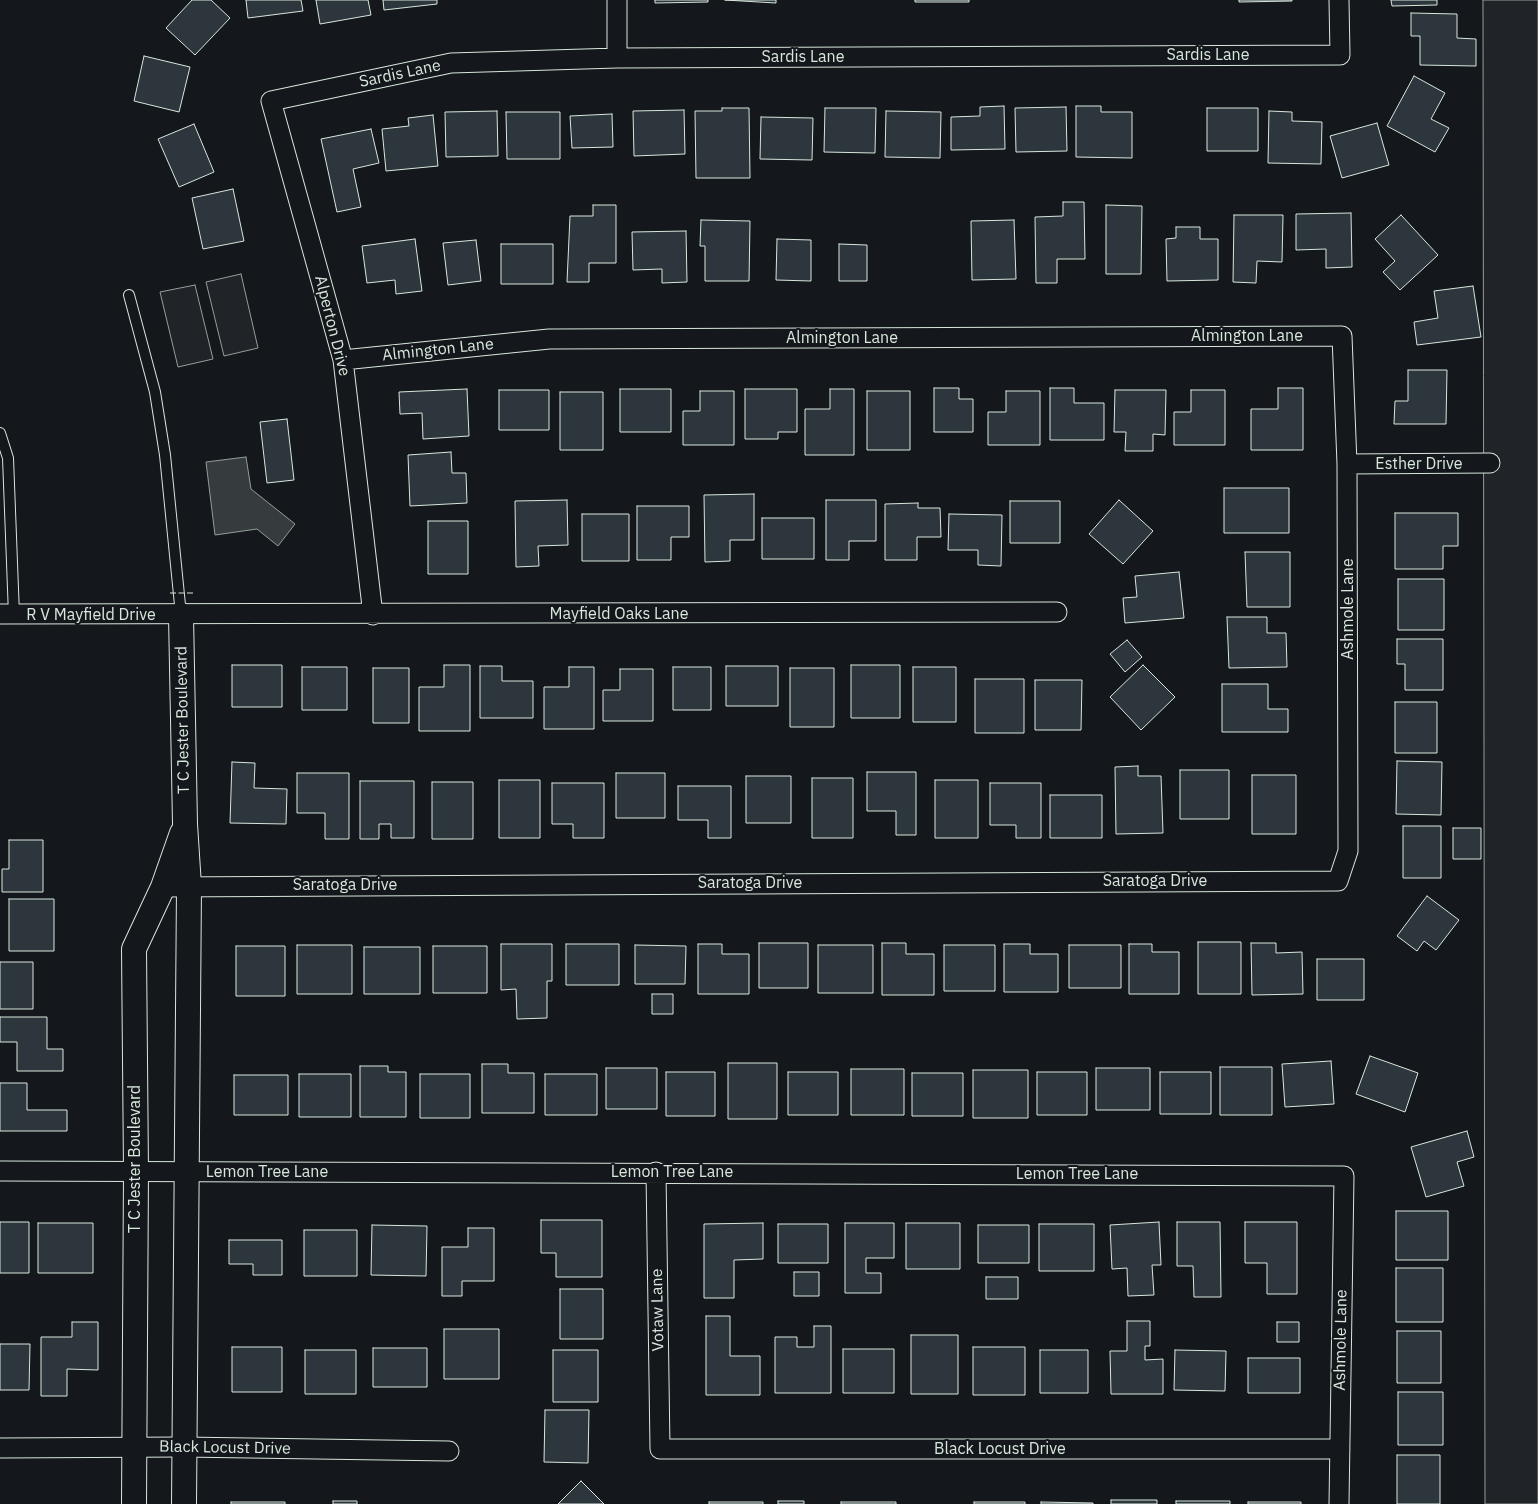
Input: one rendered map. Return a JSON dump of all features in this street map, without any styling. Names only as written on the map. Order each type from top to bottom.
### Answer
[{"type":"street","points":[[617,0],[617,58]]},
{"type":"street","name":"Sardis Lane","points":[[271,102],[451,63],[617,58],[1340,54],[1339,0]]},
{"type":"street","name":"Alperton Drive","points":[[271,102],[343,360],[373,615]]},
{"type":"street","name":"Almington Lane","points":[[343,360],[549,339],[1342,336]]},
{"type":"street","name":"Ashmole Lane","points":[[1338,881],[1348,852],[1347,464],[1342,336]]},
{"type":"street","name":"Esther Drive","points":[[1347,464],[1490,463]]},
{"type":"street","name":"Mayfield Oaks Lane","points":[[181,615],[1056,612]]},
{"type":"street","name":"R V Mayfield Drive","points":[[7,615],[181,615]]},
{"type":"street","name":"T C Jester Boulevard","points":[[181,615],[185,824],[189,886],[184,1504]]},
{"type":"street","name":"T C Jester Boulevard","points":[[134,1504],[136,1172],[134,949],[163,887],[185,824]]},
{"type":"street","name":"Saratoga Drive","points":[[163,887],[1338,881]]},
{"type":"street","name":"Lemon Tree Lane","points":[[0,1171],[1344,1176]]},
{"type":"street","name":"Votaw Lane","points":[[656,1172],[660,1448]]},
{"type":"street","name":"Ashmole Lane","points":[[1339,1504],[1344,1176]]},
{"type":"street","name":"Black Locust Drive","points":[[0,1448],[184,1447],[449,1451]]},
{"type":"street","name":"Black Locust Drive","points":[[660,1448],[1340,1449]]},
{"type":"lane","points":[[129,295],[157,401],[165,455],[181,615]]},
{"type":"lane","points":[[0,433],[8,458],[7,615]]},
{"type":"shaded area","points":[[1483,0],[1538,0],[1538,1504],[1485,1504]]},
{"type":"shaded area","points":[[241,274],[258,348],[224,356],[206,282]]},
{"type":"shaded area","points":[[195,285],[213,359],[178,367],[160,292]]},
{"type":"shaded area","points":[[246,457],[251,489],[295,524],[278,546],[257,529],[215,535],[206,462]]},
{"type":"building","points":[[192,0],[211,0],[230,18],[195,55],[166,28]]},
{"type":"building","points":[[246,0],[301,0],[303,11],[248,18]]},
{"type":"building","points":[[316,0],[368,0],[371,15],[320,24]]},
{"type":"building","points":[[383,0],[437,0],[437,4],[384,10]]},
{"type":"building","points":[[655,0],[708,0],[708,2],[655,3]]},
{"type":"building","points":[[725,0],[776,0],[776,3]]},
{"type":"building","points":[[915,0],[969,0],[969,2],[915,2]]},
{"type":"building","points":[[1239,0],[1292,0],[1292,1],[1239,2]]},
{"type":"building","points":[[1391,0],[1437,0],[1437,5],[1392,6]]},
{"type":"building","points":[[1411,13],[1457,14],[1457,38],[1476,39],[1476,66],[1420,65],[1420,36],[1411,36]]},
{"type":"building","points":[[144,56],[190,67],[179,112],[134,101]]},
{"type":"building","points":[[1414,76],[1445,93],[1431,119],[1449,128],[1435,152],[1387,126]]},
{"type":"building","points":[[1004,106],[1005,149],[951,150],[951,117],[980,116],[980,107]]},
{"type":"building","points":[[1076,106],[1101,106],[1101,112],[1132,112],[1132,158],[1076,157]]},
{"type":"building","points":[[1066,107],[1067,151],[1016,152],[1015,108]]},
{"type":"building","points":[[722,108],[749,108],[750,178],[696,178],[695,111],[722,111]]},
{"type":"building","points":[[825,108],[876,108],[875,153],[824,152]]},
{"type":"building","points":[[1207,108],[1258,108],[1258,151],[1207,151]]},
{"type":"building","points":[[684,110],[685,154],[634,156],[633,111]]},
{"type":"building","points":[[497,111],[498,156],[446,157],[445,112]]},
{"type":"building","points":[[886,111],[941,112],[940,158],[885,157]]},
{"type":"building","points":[[1269,111],[1292,112],[1292,121],[1322,122],[1321,164],[1268,163]]},
{"type":"building","points":[[506,112],[560,112],[560,159],[507,159]]},
{"type":"building","points":[[612,114],[613,147],[572,148],[570,116]]},
{"type":"building","points":[[433,115],[438,166],[386,171],[382,129],[409,126],[408,118]]},
{"type":"building","points":[[761,117],[813,118],[812,160],[760,159]]},
{"type":"building","points":[[1377,123],[1389,165],[1342,178],[1330,136]]},
{"type":"building","points":[[194,124],[214,172],[179,187],[158,139]]},
{"type":"building","points":[[371,129],[379,163],[353,169],[361,207],[337,212],[321,139]]},
{"type":"building","points":[[233,189],[244,241],[203,249],[192,198]]},
{"type":"building","points":[[1063,202],[1084,202],[1085,259],[1057,259],[1057,283],[1036,283],[1035,217],[1063,216]]},
{"type":"building","points":[[593,205],[616,205],[616,263],[589,263],[589,282],[567,282],[570,216],[593,216]]},
{"type":"building","points":[[1106,205],[1142,206],[1141,274],[1106,274]]},
{"type":"building","points":[[1351,213],[1352,267],[1326,268],[1326,249],[1296,250],[1296,214]]},
{"type":"building","points":[[1234,215],[1283,215],[1282,262],[1257,261],[1256,283],[1233,282]]},
{"type":"building","points":[[1401,215],[1438,255],[1400,290],[1383,272],[1395,261],[1375,239]]},
{"type":"building","points":[[701,220],[750,221],[749,281],[705,281],[705,246],[700,246]]},
{"type":"building","points":[[1014,220],[1016,279],[972,280],[971,221]]},
{"type":"building","points":[[1176,227],[1200,227],[1200,239],[1218,239],[1218,280],[1167,281],[1166,239],[1176,238]]},
{"type":"building","points":[[686,231],[687,282],[662,283],[662,269],[633,270],[632,232]]},
{"type":"building","points":[[415,239],[422,291],[396,294],[395,280],[367,283],[362,246]]},
{"type":"building","points":[[777,239],[811,240],[811,281],[776,280]]},
{"type":"building","points":[[476,240],[481,281],[448,285],[443,243]]},
{"type":"building","points":[[501,244],[553,244],[553,284],[501,284]]},
{"type":"building","points":[[839,244],[867,245],[867,281],[839,281]]},
{"type":"building","points":[[1473,286],[1481,337],[1417,345],[1414,322],[1438,318],[1434,291]]},
{"type":"building","points":[[1408,370],[1447,370],[1446,424],[1394,424],[1395,401],[1408,401]]},
{"type":"building","points":[[934,388],[959,388],[959,399],[973,399],[973,432],[934,432]]},
{"type":"building","points":[[1050,388],[1074,388],[1074,403],[1104,403],[1104,440],[1050,440]]},
{"type":"building","points":[[1278,388],[1303,388],[1303,450],[1251,450],[1251,409],[1278,409]]},
{"type":"building","points":[[467,389],[469,436],[423,439],[422,413],[400,414],[399,392]]},
{"type":"building","points":[[620,389],[671,389],[671,432],[620,432]]},
{"type":"building","points":[[745,389],[797,389],[797,432],[778,432],[778,439],[745,439]]},
{"type":"building","points":[[830,389],[854,389],[854,455],[805,455],[805,409],[830,409]]},
{"type":"building","points":[[499,390],[549,390],[549,430],[499,430]]},
{"type":"building","points":[[1115,390],[1166,390],[1165,435],[1153,434],[1153,451],[1125,451],[1126,432],[1114,432]]},
{"type":"building","points":[[1191,390],[1225,390],[1225,445],[1174,445],[1174,412],[1191,412]]},
{"type":"building","points":[[700,391],[734,391],[734,445],[683,445],[683,411],[700,411]]},
{"type":"building","points":[[867,391],[910,391],[910,450],[867,450]]},
{"type":"building","points":[[1006,391],[1040,391],[1040,445],[988,445],[988,412],[1006,412]]},
{"type":"building","points":[[560,392],[603,392],[603,450],[560,450]]},
{"type":"building","points":[[287,419],[294,480],[267,483],[260,422]]},
{"type":"building","points":[[451,452],[452,473],[466,473],[467,503],[410,506],[408,455]]},
{"type":"building","points":[[1224,488],[1289,488],[1289,533],[1224,533]]},
{"type":"building","points":[[754,494],[754,540],[730,540],[730,561],[705,562],[704,495]]},
{"type":"building","points":[[567,500],[568,545],[538,546],[539,566],[516,567],[515,501]]},
{"type":"building","points":[[826,500],[876,500],[876,541],[849,541],[849,560],[826,560]]},
{"type":"building","points":[[1119,500],[1153,531],[1123,564],[1089,534]]},
{"type":"building","points":[[1010,501],[1060,501],[1060,543],[1010,543]]},
{"type":"building","points":[[918,503],[918,508],[940,508],[941,537],[917,537],[917,560],[885,560],[885,504]]},
{"type":"building","points":[[637,506],[689,506],[689,537],[671,537],[671,560],[637,560]]},
{"type":"building","points":[[1395,513],[1458,513],[1458,546],[1443,546],[1443,569],[1395,569]]},
{"type":"building","points":[[582,514],[629,514],[629,561],[582,561]]},
{"type":"building","points":[[949,514],[1002,515],[1001,566],[978,565],[978,550],[948,550]]},
{"type":"building","points":[[762,518],[814,518],[814,559],[762,559]]},
{"type":"building","points":[[428,521],[468,521],[468,574],[428,574]]},
{"type":"building","points":[[1245,552],[1290,552],[1290,607],[1247,607]]},
{"type":"building","points":[[1179,572],[1184,618],[1125,623],[1123,598],[1137,597],[1135,576]]},
{"type":"building","points":[[1398,579],[1444,579],[1444,630],[1398,630]]},
{"type":"building","points":[[1227,617],[1267,617],[1267,633],[1286,633],[1287,667],[1229,668]]},
{"type":"building","points":[[1397,639],[1443,639],[1443,690],[1405,690],[1405,664],[1397,664]]},
{"type":"building","points":[[1127,640],[1142,657],[1125,672],[1110,654]]},
{"type":"building","points":[[232,665],[282,665],[282,707],[232,707]]},
{"type":"building","points":[[444,665],[470,665],[470,731],[419,731],[419,687],[444,687]]},
{"type":"building","points":[[851,665],[900,665],[900,718],[851,718]]},
{"type":"building","points":[[1143,665],[1175,697],[1141,730],[1110,697]]},
{"type":"building","points":[[480,666],[502,666],[502,681],[533,681],[533,718],[480,718]]},
{"type":"building","points":[[726,666],[778,666],[778,706],[726,706]]},
{"type":"building","points":[[302,667],[347,667],[347,710],[302,710]]},
{"type":"building","points":[[569,667],[594,667],[594,729],[544,729],[544,687],[569,687]]},
{"type":"building","points":[[673,667],[711,667],[711,710],[673,710]]},
{"type":"building","points":[[913,667],[956,667],[956,722],[913,722]]},
{"type":"building","points":[[373,668],[409,668],[409,723],[373,723]]},
{"type":"building","points":[[790,668],[834,668],[834,727],[790,727]]},
{"type":"building","points":[[620,669],[653,669],[653,721],[603,721],[603,690],[620,690]]},
{"type":"building","points":[[975,679],[1024,679],[1024,733],[975,733]]},
{"type":"building","points":[[1035,680],[1082,680],[1081,730],[1035,730]]},
{"type":"building","points":[[1222,684],[1268,684],[1268,709],[1288,709],[1288,732],[1222,732]]},
{"type":"building","points":[[1395,702],[1437,702],[1437,753],[1395,753]]},
{"type":"building","points":[[1397,761],[1442,762],[1441,815],[1396,814]]},
{"type":"building","points":[[232,762],[255,763],[254,788],[287,789],[286,824],[230,823]]},
{"type":"building","points":[[1138,766],[1138,776],[1161,776],[1163,833],[1116,834],[1115,767]]},
{"type":"building","points":[[1180,770],[1229,770],[1229,819],[1180,819]]},
{"type":"building","points":[[867,772],[916,772],[916,835],[896,835],[896,811],[867,811]]},
{"type":"building","points":[[297,773],[349,773],[349,839],[325,839],[325,813],[297,813]]},
{"type":"building","points":[[616,773],[665,773],[665,818],[616,818]]},
{"type":"building","points":[[1252,775],[1296,775],[1296,834],[1252,834]]},
{"type":"building","points":[[746,776],[791,776],[791,823],[746,823]]},
{"type":"building","points":[[812,778],[853,778],[853,838],[812,838]]},
{"type":"building","points":[[499,780],[540,780],[540,838],[499,838]]},
{"type":"building","points":[[935,780],[978,780],[978,838],[935,838]]},
{"type":"building","points":[[360,781],[414,781],[414,838],[391,838],[391,824],[379,824],[379,839],[360,839]]},
{"type":"building","points":[[432,782],[473,782],[473,839],[432,839]]},
{"type":"building","points":[[552,783],[604,783],[604,838],[573,838],[573,824],[552,824]]},
{"type":"building","points":[[990,783],[1041,783],[1041,838],[1016,838],[1016,825],[990,825]]},
{"type":"building","points":[[678,786],[731,786],[731,838],[708,838],[708,820],[678,820]]},
{"type":"building","points":[[1050,795],[1102,795],[1102,838],[1050,838]]},
{"type":"building","points":[[1403,826],[1441,826],[1441,878],[1403,878]]},
{"type":"building","points":[[1453,828],[1481,828],[1481,859],[1453,859]]},
{"type":"building","points":[[9,840],[43,840],[43,892],[2,892],[2,869],[9,869]]},
{"type":"building","points":[[1427,896],[1459,920],[1436,950],[1424,941],[1417,951],[1397,936]]},
{"type":"building","points":[[9,899],[54,899],[54,951],[9,951]]},
{"type":"building","points":[[1198,942],[1241,942],[1241,994],[1198,994]]},
{"type":"building","points":[[759,943],[808,943],[808,988],[759,988]]},
{"type":"building","points":[[882,943],[906,943],[906,954],[934,954],[934,995],[882,995]]},
{"type":"building","points":[[1251,943],[1276,943],[1276,953],[1302,952],[1303,994],[1252,995]]},
{"type":"building","points":[[501,944],[552,944],[552,981],[547,981],[547,1018],[517,1019],[516,989],[501,990]]},
{"type":"building","points":[[566,944],[619,944],[619,985],[566,985]]},
{"type":"building","points":[[698,944],[722,944],[722,954],[749,954],[749,994],[698,994]]},
{"type":"building","points":[[1004,944],[1030,944],[1030,954],[1058,954],[1058,992],[1004,992]]},
{"type":"building","points":[[1129,944],[1152,944],[1152,952],[1179,952],[1179,994],[1129,994]]},
{"type":"building","points":[[297,945],[352,945],[352,994],[297,994]]},
{"type":"building","points":[[635,945],[686,946],[685,984],[635,984]]},
{"type":"building","points":[[818,945],[873,945],[873,993],[818,993]]},
{"type":"building","points":[[944,945],[995,945],[995,991],[944,991]]},
{"type":"building","points":[[1069,945],[1121,945],[1121,988],[1069,988]]},
{"type":"building","points":[[236,946],[285,946],[285,996],[236,996]]},
{"type":"building","points":[[433,946],[487,946],[487,993],[433,993]]},
{"type":"building","points":[[364,947],[420,947],[420,994],[364,994]]},
{"type":"building","points":[[1317,959],[1364,959],[1364,1000],[1317,1000]]},
{"type":"building","points":[[0,962],[33,962],[33,1009],[0,1009]]},
{"type":"building","points":[[652,994],[673,994],[673,1014],[652,1014]]},
{"type":"building","points":[[0,1017],[47,1017],[47,1049],[63,1049],[63,1071],[17,1071],[17,1042],[0,1042]]},
{"type":"building","points":[[1370,1056],[1418,1073],[1405,1112],[1356,1094]]},
{"type":"building","points":[[1331,1061],[1334,1104],[1285,1107],[1282,1064]]},
{"type":"building","points":[[728,1063],[777,1063],[777,1119],[728,1119]]},
{"type":"building","points":[[482,1064],[508,1064],[508,1073],[534,1073],[534,1113],[482,1113]]},
{"type":"building","points":[[360,1066],[388,1066],[388,1072],[406,1072],[406,1117],[360,1117]]},
{"type":"building","points":[[1220,1067],[1272,1067],[1272,1115],[1220,1115]]},
{"type":"building","points":[[606,1068],[657,1068],[657,1109],[606,1109]]},
{"type":"building","points":[[1096,1068],[1150,1068],[1150,1110],[1096,1110]]},
{"type":"building","points":[[851,1069],[904,1069],[904,1115],[851,1115]]},
{"type":"building","points":[[973,1070],[1028,1070],[1028,1118],[973,1118]]},
{"type":"building","points":[[666,1072],[715,1072],[715,1116],[666,1116]]},
{"type":"building","points":[[788,1072],[838,1072],[838,1115],[788,1115]]},
{"type":"building","points":[[1037,1072],[1087,1072],[1087,1115],[1037,1115]]},
{"type":"building","points":[[1160,1072],[1211,1072],[1211,1114],[1160,1114]]},
{"type":"building","points":[[912,1073],[963,1073],[963,1116],[912,1116]]},
{"type":"building","points":[[299,1074],[351,1074],[351,1117],[299,1117]]},
{"type":"building","points":[[420,1074],[470,1074],[470,1118],[420,1118]]},
{"type":"building","points":[[545,1074],[597,1074],[597,1115],[545,1115]]},
{"type":"building","points":[[234,1075],[288,1075],[288,1115],[234,1115]]},
{"type":"building","points":[[0,1083],[27,1083],[27,1110],[67,1110],[67,1131],[0,1131]]},
{"type":"building","points":[[1467,1131],[1474,1157],[1457,1162],[1464,1186],[1426,1197],[1411,1147]]},
{"type":"building","points":[[1396,1211],[1448,1211],[1448,1260],[1396,1260]]},
{"type":"building","points":[[541,1220],[602,1220],[602,1277],[556,1277],[556,1253],[541,1253]]},
{"type":"building","points":[[0,1222],[29,1222],[29,1273],[0,1273]]},
{"type":"building","points":[[1159,1222],[1161,1265],[1152,1265],[1154,1295],[1128,1296],[1127,1268],[1112,1269],[1110,1225]]},
{"type":"building","points":[[1177,1222],[1220,1222],[1221,1297],[1194,1297],[1193,1266],[1177,1266]]},
{"type":"building","points":[[1245,1222],[1297,1222],[1297,1294],[1267,1294],[1267,1263],[1245,1263]]},
{"type":"building","points":[[38,1223],[93,1223],[93,1273],[38,1273]]},
{"type":"building","points":[[763,1223],[763,1259],[734,1260],[734,1298],[704,1298],[704,1224]]},
{"type":"building","points":[[845,1223],[894,1223],[894,1258],[866,1258],[866,1273],[881,1273],[881,1293],[845,1293]]},
{"type":"building","points":[[906,1223],[960,1223],[960,1269],[906,1269]]},
{"type":"building","points":[[778,1224],[828,1224],[828,1263],[778,1263]]},
{"type":"building","points":[[1039,1224],[1094,1224],[1094,1271],[1039,1271]]},
{"type":"building","points":[[372,1225],[427,1226],[426,1276],[371,1275]]},
{"type":"building","points":[[978,1225],[1029,1225],[1029,1263],[978,1263]]},
{"type":"building","points":[[468,1228],[494,1228],[494,1281],[462,1281],[462,1296],[442,1296],[442,1247],[468,1247]]},
{"type":"building","points":[[304,1230],[357,1230],[357,1276],[304,1276]]},
{"type":"building","points":[[229,1240],[282,1240],[282,1275],[253,1275],[253,1264],[229,1264]]},
{"type":"building","points":[[1396,1268],[1443,1268],[1443,1322],[1396,1322]]},
{"type":"building","points":[[794,1272],[819,1272],[819,1296],[794,1296]]},
{"type":"building","points":[[986,1277],[1018,1277],[1018,1299],[986,1299]]},
{"type":"building","points":[[560,1289],[603,1289],[603,1339],[560,1339]]},
{"type":"building","points":[[706,1316],[730,1316],[730,1356],[760,1356],[760,1395],[706,1395]]},
{"type":"building","points":[[1127,1321],[1150,1321],[1150,1346],[1145,1346],[1145,1360],[1163,1359],[1163,1394],[1111,1394],[1110,1351],[1127,1351]]},
{"type":"building","points":[[72,1322],[98,1322],[98,1370],[67,1369],[67,1396],[41,1396],[41,1337],[72,1337]]},
{"type":"building","points":[[1277,1322],[1299,1322],[1299,1342],[1277,1342]]},
{"type":"building","points":[[814,1326],[831,1326],[831,1393],[775,1393],[775,1337],[797,1337],[797,1347],[814,1347]]},
{"type":"building","points":[[444,1329],[499,1329],[499,1379],[444,1379]]},
{"type":"building","points":[[1397,1331],[1441,1331],[1441,1383],[1397,1383]]},
{"type":"building","points":[[911,1335],[958,1335],[958,1394],[911,1394]]},
{"type":"building","points":[[0,1344],[30,1344],[29,1390],[0,1390]]},
{"type":"building","points":[[232,1347],[282,1347],[282,1392],[232,1392]]},
{"type":"building","points":[[973,1347],[1025,1347],[1025,1395],[973,1395]]},
{"type":"building","points":[[373,1348],[427,1348],[427,1387],[373,1387]]},
{"type":"building","points":[[843,1349],[894,1349],[894,1393],[843,1393]]},
{"type":"building","points":[[305,1350],[356,1350],[356,1394],[305,1394]]},
{"type":"building","points":[[553,1350],[598,1350],[598,1402],[553,1402]]},
{"type":"building","points":[[1040,1350],[1088,1350],[1088,1393],[1040,1393]]},
{"type":"building","points":[[1175,1350],[1226,1351],[1225,1391],[1174,1390]]},
{"type":"building","points":[[1248,1358],[1300,1358],[1300,1393],[1248,1393]]},
{"type":"building","points":[[1398,1392],[1443,1392],[1443,1445],[1398,1445]]},
{"type":"building","points":[[545,1410],[589,1410],[588,1463],[544,1462]]},
{"type":"building","points":[[1397,1455],[1440,1455],[1440,1504],[1397,1504]]},
{"type":"building","points":[[581,1481],[604,1504],[558,1504]]},
{"type":"building","points":[[1111,1500],[1157,1500],[1157,1504],[1111,1504]]},
{"type":"building","points":[[333,1501],[357,1501],[357,1504],[333,1504]]},
{"type":"building","points":[[778,1501],[804,1501],[804,1504],[778,1504]]},
{"type":"building","points":[[1176,1501],[1230,1501],[1230,1504],[1176,1504]]},
{"type":"building","points":[[231,1502],[285,1502],[285,1504],[231,1504]]},
{"type":"building","points":[[709,1502],[763,1502],[763,1504],[709,1504]]},
{"type":"building","points":[[841,1502],[896,1502],[896,1504],[841,1504]]},
{"type":"building","points":[[974,1502],[1025,1502],[1025,1504],[974,1504]]},
{"type":"building","points":[[1041,1502],[1093,1503],[1093,1504],[1041,1504]]},
{"type":"building","points":[[1248,1502],[1301,1502],[1301,1504],[1248,1504]]},
{"type":"fence","points":[[170,593],[194,593]]}]
